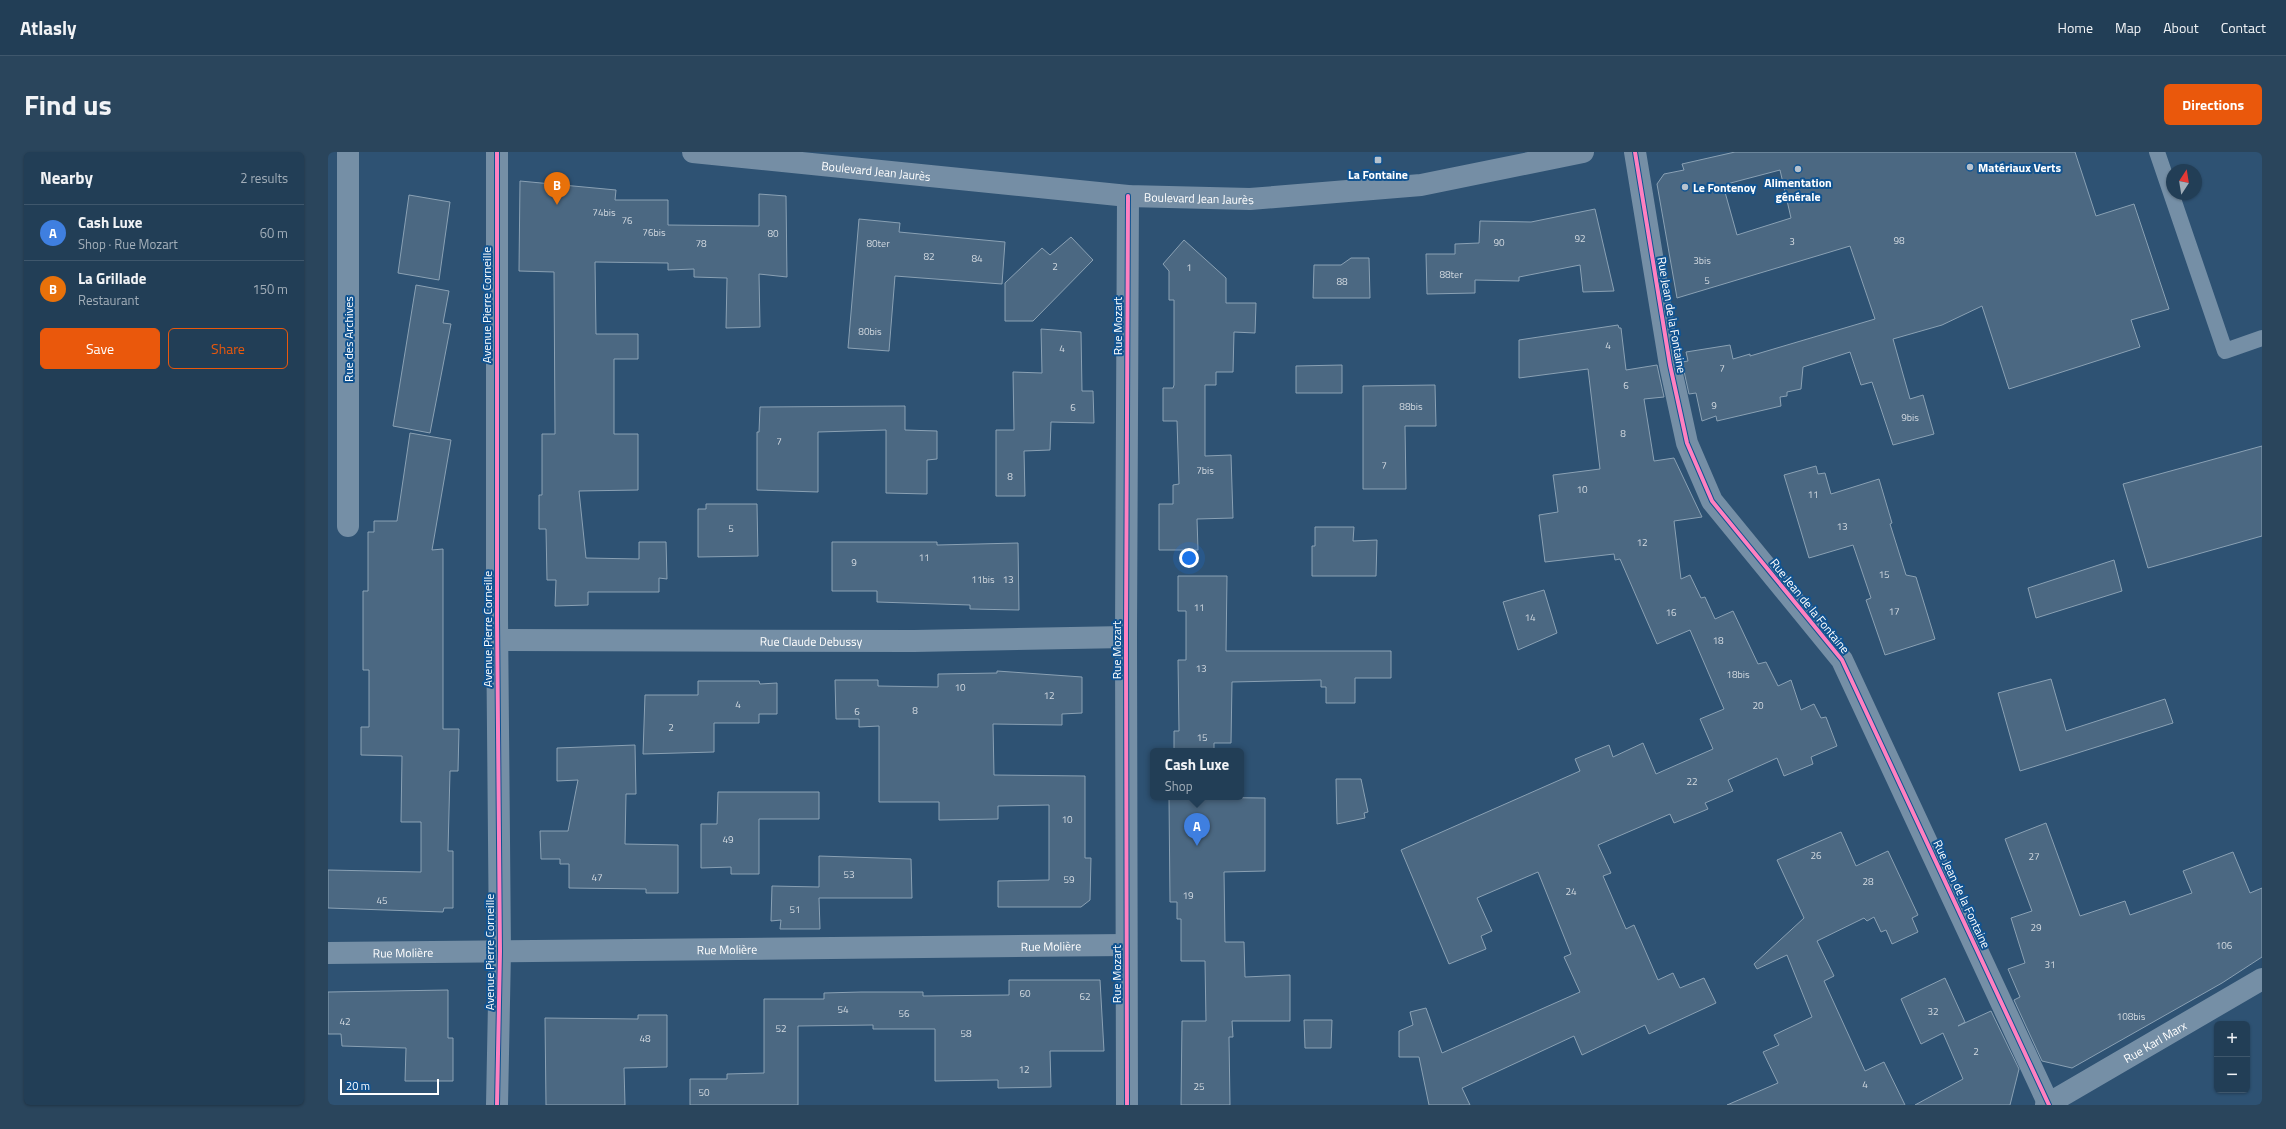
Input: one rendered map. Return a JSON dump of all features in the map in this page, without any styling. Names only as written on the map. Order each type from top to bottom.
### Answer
[{"type":"main road","name":"Boulevard Jean Jaurès","points":[[693,152],[1128,196],[1250,199],[1421,184],[1583,152]]},
{"type":"street","name":"Rue des Archives","points":[[348,152],[348,526]]},
{"type":"street","name":"Avenue Pierre Corneille","points":[[497,152],[495,175],[500,951],[497,1105]]},
{"type":"street","name":"Rue Jean de la Fontaine","points":[[1635,152],[1670,365],[1687,443],[1712,501],[1842,660],[2047,1105]]},
{"type":"street","name":"Rue Mozart","points":[[1127,1105],[1126,637],[1128,196]]},
{"type":"street","name":"Rue Claude Debussy","points":[[497,640],[914,641],[1126,637]]},
{"type":"street","name":"Rue Molière","points":[[328,953],[1126,945]]},
{"type":"street","name":"Rue Karl Marx","points":[[2047,1105],[2262,979]]},
{"type":"lane","points":[[2157,152],[2224,351],[2262,338]]},
{"type":"building","points":[[1735,152],[2075,152],[2096,216],[2134,204],[2169,309],[2131,320],[2140,347],[2009,389],[1982,306],[1942,325],[1893,339],[1910,399],[1923,395],[1934,434],[1893,445],[1872,382],[1861,385],[1850,352],[1803,367],[1801,389],[1787,392],[1787,396],[1780,397],[1781,406],[1717,421],[1716,416],[1702,421],[1696,393],[1689,394],[1682,362],[1688,361],[1686,352],[1730,345],[1733,359],[1750,354],[1750,356],[1875,319],[1850,246],[1677,298],[1657,184],[1664,174],[1684,170],[1682,164]],"holes":[[[1780,170],[1791,218],[1737,235],[1723,185]]]},
{"type":"building","points":[[520,181],[616,190],[615,200],[668,200],[668,225],[759,226],[759,194],[786,196],[787,277],[759,274],[760,327],[726,328],[727,278],[694,277],[694,269],[668,270],[668,263],[595,262],[596,334],[638,334],[638,359],[614,359],[614,434],[638,434],[638,490],[579,491],[586,558],[639,559],[639,542],[666,542],[667,579],[659,578],[659,592],[588,592],[588,605],[555,606],[556,580],[547,580],[546,529],[539,529],[539,495],[542,495],[542,434],[555,434],[554,272],[519,271]]},
{"type":"building","points":[[409,195],[450,202],[439,280],[398,273]]},
{"type":"building","points":[[1595,209],[1614,291],[1583,292],[1580,265],[1519,277],[1519,281],[1475,280],[1475,293],[1427,294],[1426,254],[1455,254],[1455,244],[1479,243],[1480,221],[1531,222]]},
{"type":"building","points":[[859,219],[900,223],[899,232],[1005,242],[1002,284],[895,276],[889,351],[848,348]]},
{"type":"building","points":[[1071,237],[1093,260],[1033,321],[1005,321],[1005,283],[1042,248],[1050,255]]},
{"type":"building","points":[[1184,240],[1226,278],[1226,303],[1256,303],[1255,333],[1234,332],[1233,372],[1216,372],[1216,385],[1205,385],[1205,456],[1231,455],[1233,518],[1197,519],[1198,550],[1159,550],[1159,504],[1173,504],[1173,485],[1179,484],[1177,421],[1163,421],[1163,388],[1173,388],[1174,385],[1174,300],[1169,300],[1169,271],[1163,264]]},
{"type":"building","points":[[1351,258],[1369,258],[1370,298],[1313,298],[1314,265],[1341,265]]},
{"type":"building","points":[[416,285],[449,291],[443,323],[451,324],[430,433],[393,426]]},
{"type":"building","points":[[1618,325],[1619,328],[1621,328],[1626,370],[1657,365],[1664,397],[1644,399],[1654,461],[1674,458],[1702,517],[1674,521],[1681,579],[1690,575],[1701,598],[1705,597],[1715,619],[1733,611],[1758,664],[1766,662],[1778,686],[1791,680],[1801,710],[1814,704],[1821,718],[1826,717],[1837,746],[1811,757],[1813,764],[1784,776],[1777,758],[1728,780],[1733,791],[1705,803],[1708,809],[1674,823],[1670,814],[1598,845],[1611,873],[1603,876],[1626,929],[1634,925],[1658,980],[1673,973],[1680,988],[1704,978],[1716,1003],[1649,1034],[1645,1025],[1582,1055],[1574,1036],[1462,1088],[1470,1105],[1429,1105],[1419,1057],[1399,1057],[1399,1031],[1413,1025],[1410,1012],[1426,1008],[1442,1053],[1580,992],[1564,957],[1571,954],[1538,872],[1477,898],[1492,931],[1481,936],[1486,949],[1449,964],[1401,850],[1580,771],[1575,759],[1609,745],[1613,757],[1643,743],[1656,774],[1713,749],[1700,719],[1724,709],[1690,630],[1657,644],[1620,559],[1615,560],[1614,554],[1545,562],[1539,515],[1558,512],[1553,475],[1600,469],[1588,369],[1519,378],[1519,340]]},
{"type":"building","points":[[1041,329],[1081,332],[1082,391],[1093,391],[1094,423],[1051,422],[1050,450],[1024,451],[1025,496],[996,496],[996,430],[1014,430],[1013,372],[1042,373]]},
{"type":"building","points":[[1342,365],[1342,393],[1296,393],[1296,366]]},
{"type":"building","points":[[1435,385],[1436,426],[1405,426],[1406,489],[1363,489],[1363,386]]},
{"type":"building","points":[[905,406],[905,430],[937,431],[937,459],[927,460],[927,494],[886,493],[886,430],[818,432],[818,492],[757,490],[757,432],[759,432],[760,407]]},
{"type":"building","points":[[410,433],[451,440],[432,550],[443,549],[443,729],[459,729],[458,771],[450,771],[448,851],[453,851],[453,908],[444,908],[443,912],[328,908],[328,870],[421,872],[421,822],[401,822],[402,756],[361,755],[361,727],[369,727],[369,670],[363,670],[363,591],[368,591],[368,532],[374,532],[374,521],[397,521]]},
{"type":"building","points":[[2262,446],[2262,536],[2148,568],[2123,484]]},
{"type":"building","points":[[1816,466],[1818,474],[1825,473],[1831,494],[1879,479],[1892,523],[1890,524],[1906,575],[1916,577],[1935,639],[1885,655],[1866,600],[1871,598],[1853,545],[1809,558],[1784,475]]},
{"type":"building","points":[[706,504],[757,504],[758,556],[698,557],[698,509],[706,509]]},
{"type":"building","points":[[1315,527],[1354,527],[1353,541],[1377,540],[1376,576],[1312,576],[1312,546],[1315,546]]},
{"type":"building","points":[[832,542],[937,542],[937,545],[1018,543],[1019,610],[970,609],[970,605],[877,602],[877,591],[832,591]]},
{"type":"building","points":[[2114,560],[2122,591],[2036,618],[2028,588]]},
{"type":"building","points":[[1178,576],[1227,576],[1226,651],[1391,651],[1391,678],[1355,678],[1355,703],[1326,703],[1326,687],[1321,687],[1321,680],[1232,682],[1231,743],[1214,743],[1214,748],[1174,748],[1174,731],[1179,731],[1178,660],[1186,660],[1186,611],[1178,611]]},
{"type":"building","points":[[1544,590],[1557,633],[1518,650],[1503,602]]},
{"type":"building","points":[[997,671],[1082,677],[1082,713],[1062,714],[1062,725],[993,724],[994,775],[1085,776],[1085,858],[1091,858],[1090,900],[1081,907],[998,907],[998,881],[1049,880],[1049,805],[998,806],[998,819],[939,820],[939,802],[879,802],[879,726],[859,727],[859,719],[836,719],[835,680],[878,680],[878,686],[938,687],[938,674],[997,673]]},
{"type":"building","points":[[2051,679],[2066,731],[2165,699],[2173,723],[2020,771],[1998,693]]},
{"type":"building","points":[[698,681],[759,681],[760,684],[777,683],[777,714],[759,714],[759,723],[714,723],[714,752],[643,754],[645,695],[698,695]]},
{"type":"building","points":[[635,745],[636,794],[626,794],[625,844],[678,845],[678,893],[646,893],[646,889],[569,888],[569,864],[560,864],[560,859],[541,859],[540,831],[568,831],[578,780],[557,781],[557,748]]},
{"type":"building","points":[[1336,779],[1361,779],[1368,812],[1364,813],[1365,818],[1337,824]]},
{"type":"building","points":[[718,792],[819,792],[819,819],[759,819],[759,874],[731,874],[731,867],[701,868],[701,824],[717,824]]},
{"type":"building","points":[[1244,798],[1265,798],[1265,871],[1224,872],[1225,942],[1244,942],[1245,977],[1290,975],[1290,1021],[1232,1021],[1233,1037],[1229,1037],[1230,1105],[1181,1105],[1182,1021],[1206,1021],[1205,961],[1181,961],[1181,919],[1177,919],[1177,902],[1170,902],[1169,800],[1244,800]]},
{"type":"building","points":[[2046,823],[2080,916],[2125,901],[2130,915],[2192,893],[2183,871],[2233,852],[2250,893],[2262,888],[2262,957],[2222,983],[2072,1068],[2042,1061],[2014,1000],[2020,997],[2008,969],[2025,963],[2011,918],[2032,911],[2005,839]]},
{"type":"building","points":[[1841,832],[1856,866],[1888,851],[1918,915],[1912,918],[1918,932],[1892,944],[1886,930],[1881,932],[1874,917],[1867,921],[1864,918],[1817,941],[1834,976],[1824,981],[1865,1071],[1884,1062],[1905,1105],[1727,1105],[1778,1083],[1763,1052],[1779,1045],[1774,1035],[1812,1017],[1787,955],[1757,969],[1754,964],[1804,918],[1777,860]]},
{"type":"building","points":[[819,856],[911,859],[912,898],[819,898],[820,929],[780,929],[781,920],[771,921],[772,886],[819,887]]},
{"type":"building","points":[[1945,978],[1965,1022],[1958,1026],[1991,1011],[2019,1069],[2010,1105],[1915,1105],[1963,1079],[1943,1033],[1921,1044],[1901,999]]},
{"type":"building","points":[[1009,980],[1100,980],[1104,1051],[1050,1051],[1051,1087],[998,1088],[998,1080],[935,1081],[935,1029],[873,1029],[873,1025],[798,1026],[798,1105],[690,1105],[690,1079],[727,1079],[727,1074],[764,1073],[764,999],[824,999],[824,993],[861,992],[923,992],[923,996],[1009,995]]},
{"type":"building","points":[[448,990],[448,1038],[453,1038],[453,1081],[405,1081],[406,1048],[342,1046],[341,1034],[328,1034],[328,992]]},
{"type":"building","points":[[638,1015],[667,1015],[667,1067],[624,1068],[625,1105],[546,1105],[545,1018],[638,1019]]},
{"type":"building","points":[[1304,1020],[1332,1020],[1331,1048],[1305,1048]]},
{"type":"cycle path","points":[[497,152],[497,618],[500,951],[497,1105]]},
{"type":"cycle path","points":[[1635,152],[1670,365],[1687,443],[1712,501],[1842,660],[2049,1105]]},
{"type":"cycle path","points":[[1127,1105],[1126,637],[1128,196]]},
{"type":"place","name":"La Fontaine","points":[[1378,160]]},
{"type":"place","name":"Matériaux Verts","points":[[1970,167]]},
{"type":"place","name":"Alimentation générale","points":[[1798,169]]},
{"type":"place","name":"Le Fontenoy","points":[[1685,187]]},
{"type":"place","name":"La Grillade","points":[[557,205]]},
{"type":"place","name":"Cash Luxe","points":[[1197,846]]}]
